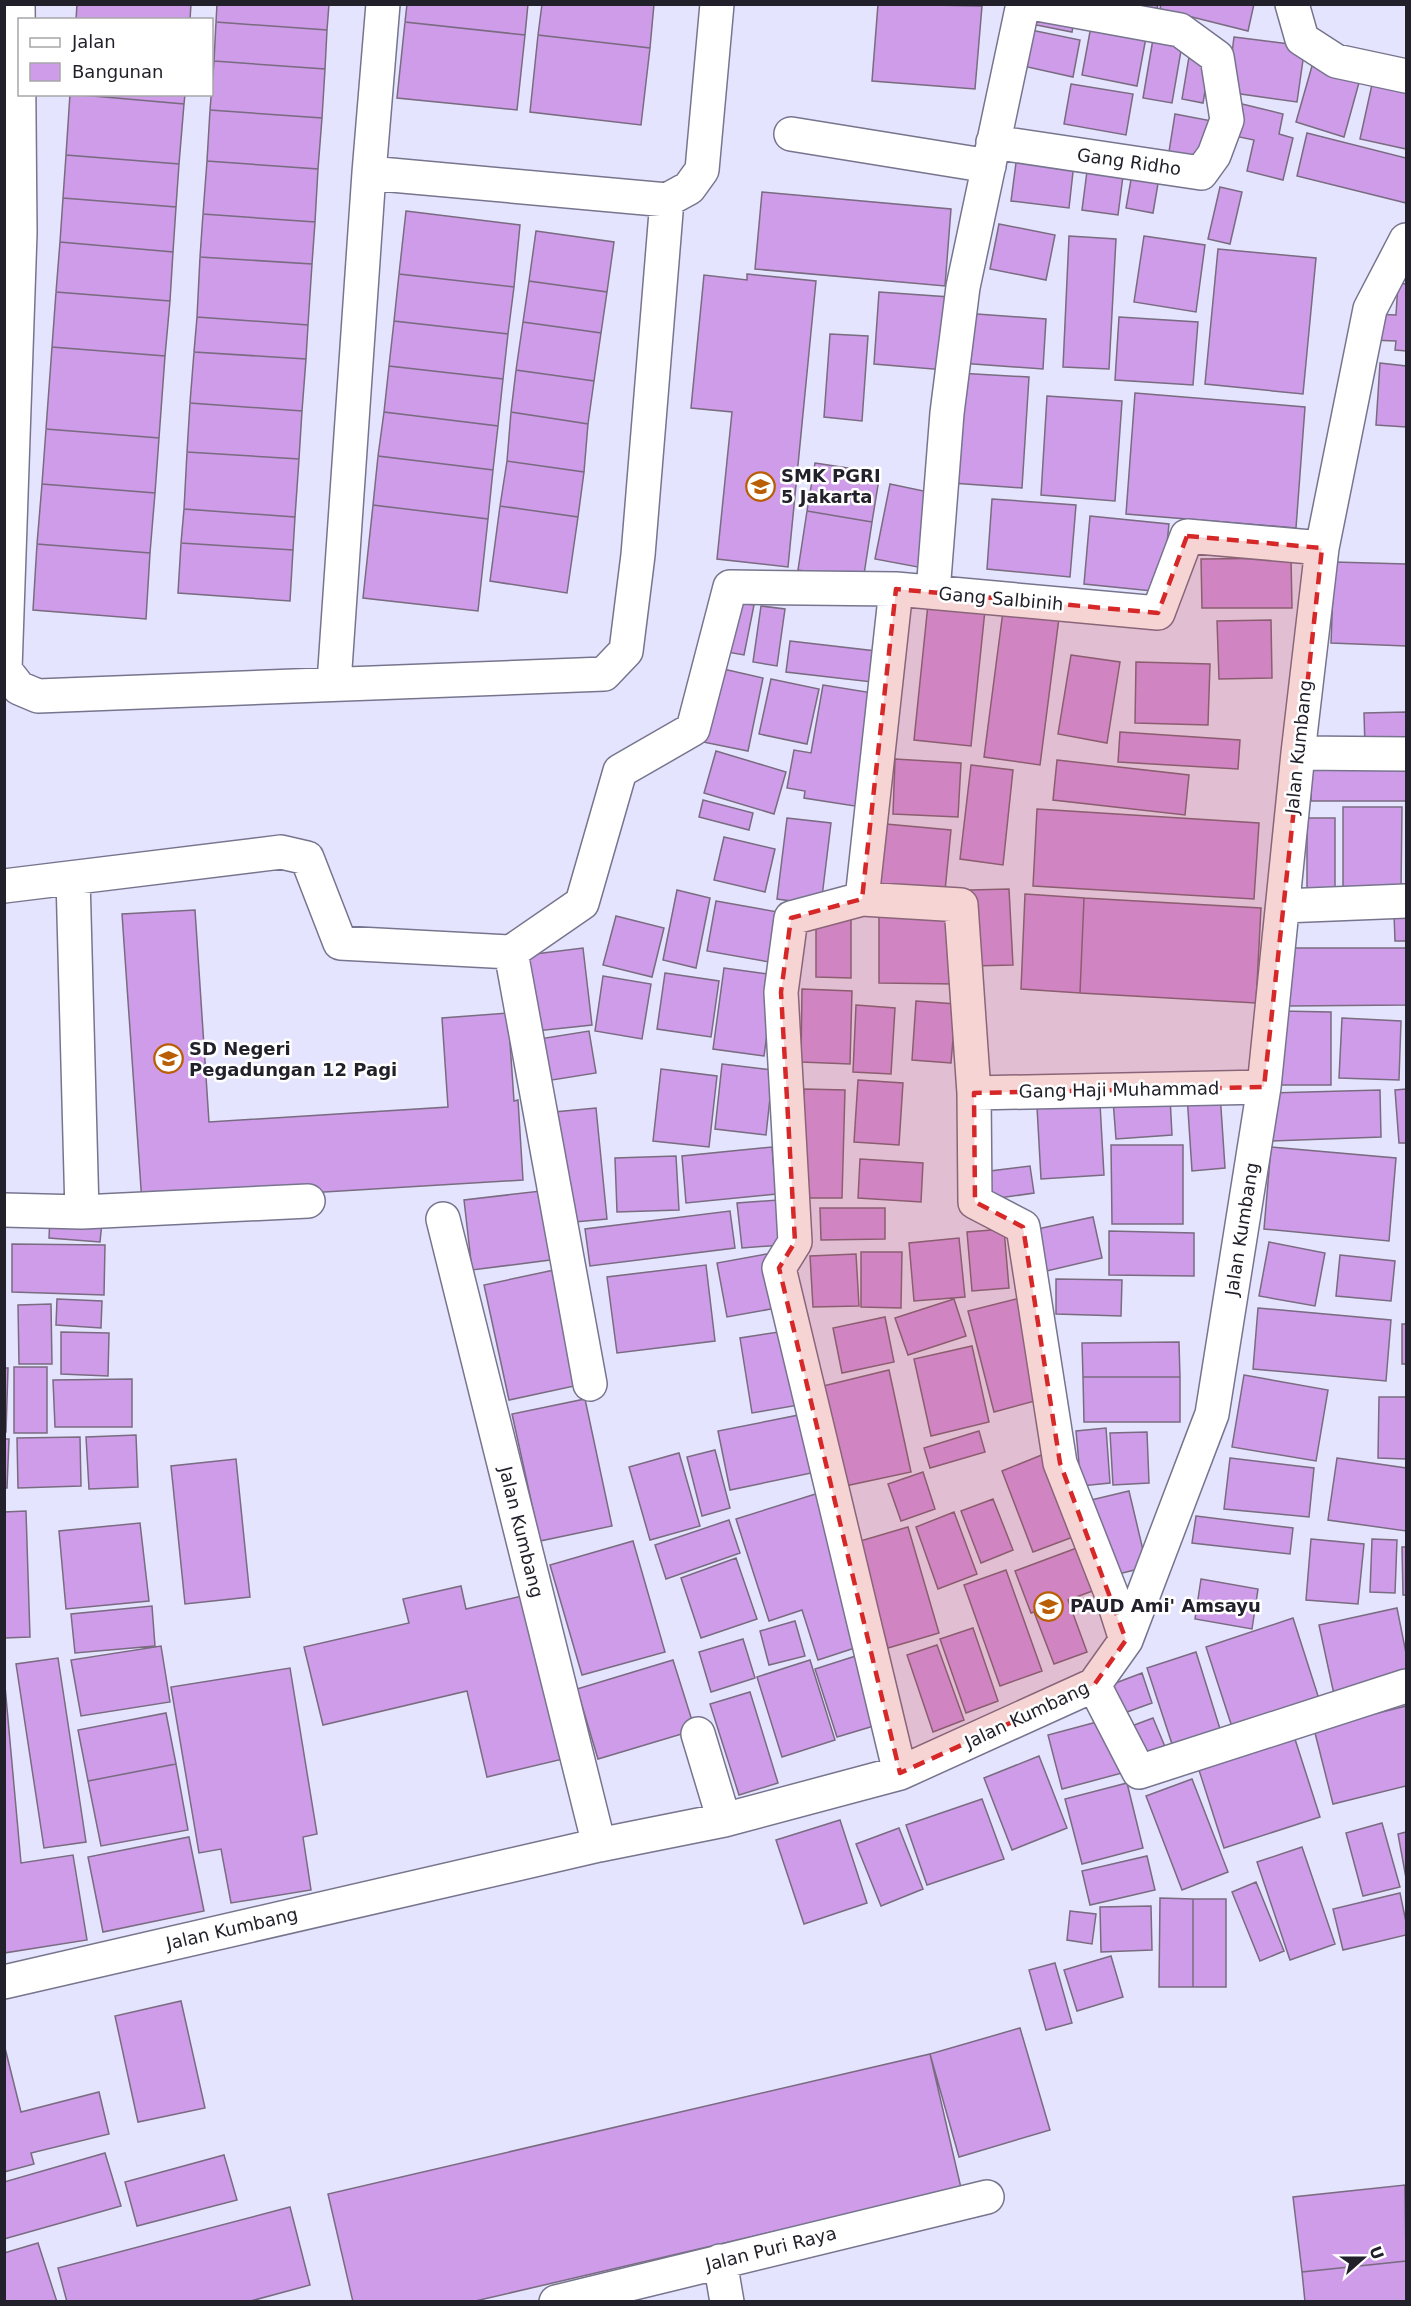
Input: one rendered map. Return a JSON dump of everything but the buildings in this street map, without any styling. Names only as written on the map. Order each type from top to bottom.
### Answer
[{"type":"street","points":[[334,683],[383,4]]},
{"type":"street","points":[[369,173],[667,200],[689,188],[702,170],[717,4]]},
{"type":"street","points":[[933,592],[947,413],[963,287],[1023,4]]},
{"type":"street","name":"Gang Ridho","points":[[991,154],[1201,173],[1214,155],[1227,120],[1217,57],[1180,30],[1037,4]]},
{"type":"street","points":[[1292,4],[1302,39],[1336,61],[1407,76]]},
{"type":"street","points":[[19,96],[20,233],[4,670],[19,688],[39,696],[604,674],[626,651],[638,555],[667,200]]},
{"type":"street","points":[[791,134],[991,154]]},
{"type":"street","name":"Jalan Kumbang","points":[[4,1982],[599,1845],[724,1820],[900,1773],[1094,1685],[1126,1640],[1212,1414],[1264,1087],[1298,753],[1322,548],[1370,309],[1407,240]]},
{"type":"street","name":"Gang Salbinih","points":[[511,952],[582,903],[620,771],[693,729],[730,587],[896,589],[1158,613],[1187,536],[1322,548]]},
{"type":"street","points":[[862,899],[896,589]]},
{"type":"street","points":[[1298,753],[1407,754]]},
{"type":"street","points":[[4,886],[281,852],[307,858],[340,943],[511,952],[590,1384]]},
{"type":"street","points":[[73,878],[82,1212]]},
{"type":"street","points":[[900,1773],[779,1268],[795,1242],[781,992],[791,918],[862,899],[961,905],[974,1093],[975,1202],[1023,1227],[1060,1463],[1111,1593],[1126,1640]]},
{"type":"street","points":[[1283,906],[1407,901]]},
{"type":"street","name":"Gang Haji Muhammad","points":[[974,1093],[1264,1087]]},
{"type":"street","points":[[4,1210],[82,1212],[308,1201]]},
{"type":"street","name":"Jalan Kumbang","points":[[443,1219],[599,1845]]},
{"type":"street","points":[[1094,1685],[1139,1772],[1407,1686]]},
{"type":"street","points":[[698,1734],[724,1820]]},
{"type":"street","name":"Jalan Puri Raya","points":[[556,2301],[987,2197]]},
{"type":"street","points":[[720,2261],[727,2301]]},
{"type":"highlighted area","points":[[1187,536],[1322,548],[1264,1087],[974,1093],[975,1202],[1023,1227],[1060,1463],[1126,1640],[1094,1685],[900,1773],[779,1268],[795,1242],[781,992],[791,918],[862,899],[896,589],[1158,613]]},
{"type":"place","name":"SMK PGRI 5 Jakarta","points":[[760,486]]},
{"type":"place","name":"SD Negeri Pegadungan 12 Pagi","points":[[168,1059]]},
{"type":"place","name":"PAUD Ami' Amsayu","points":[[1049,1606]]}]
